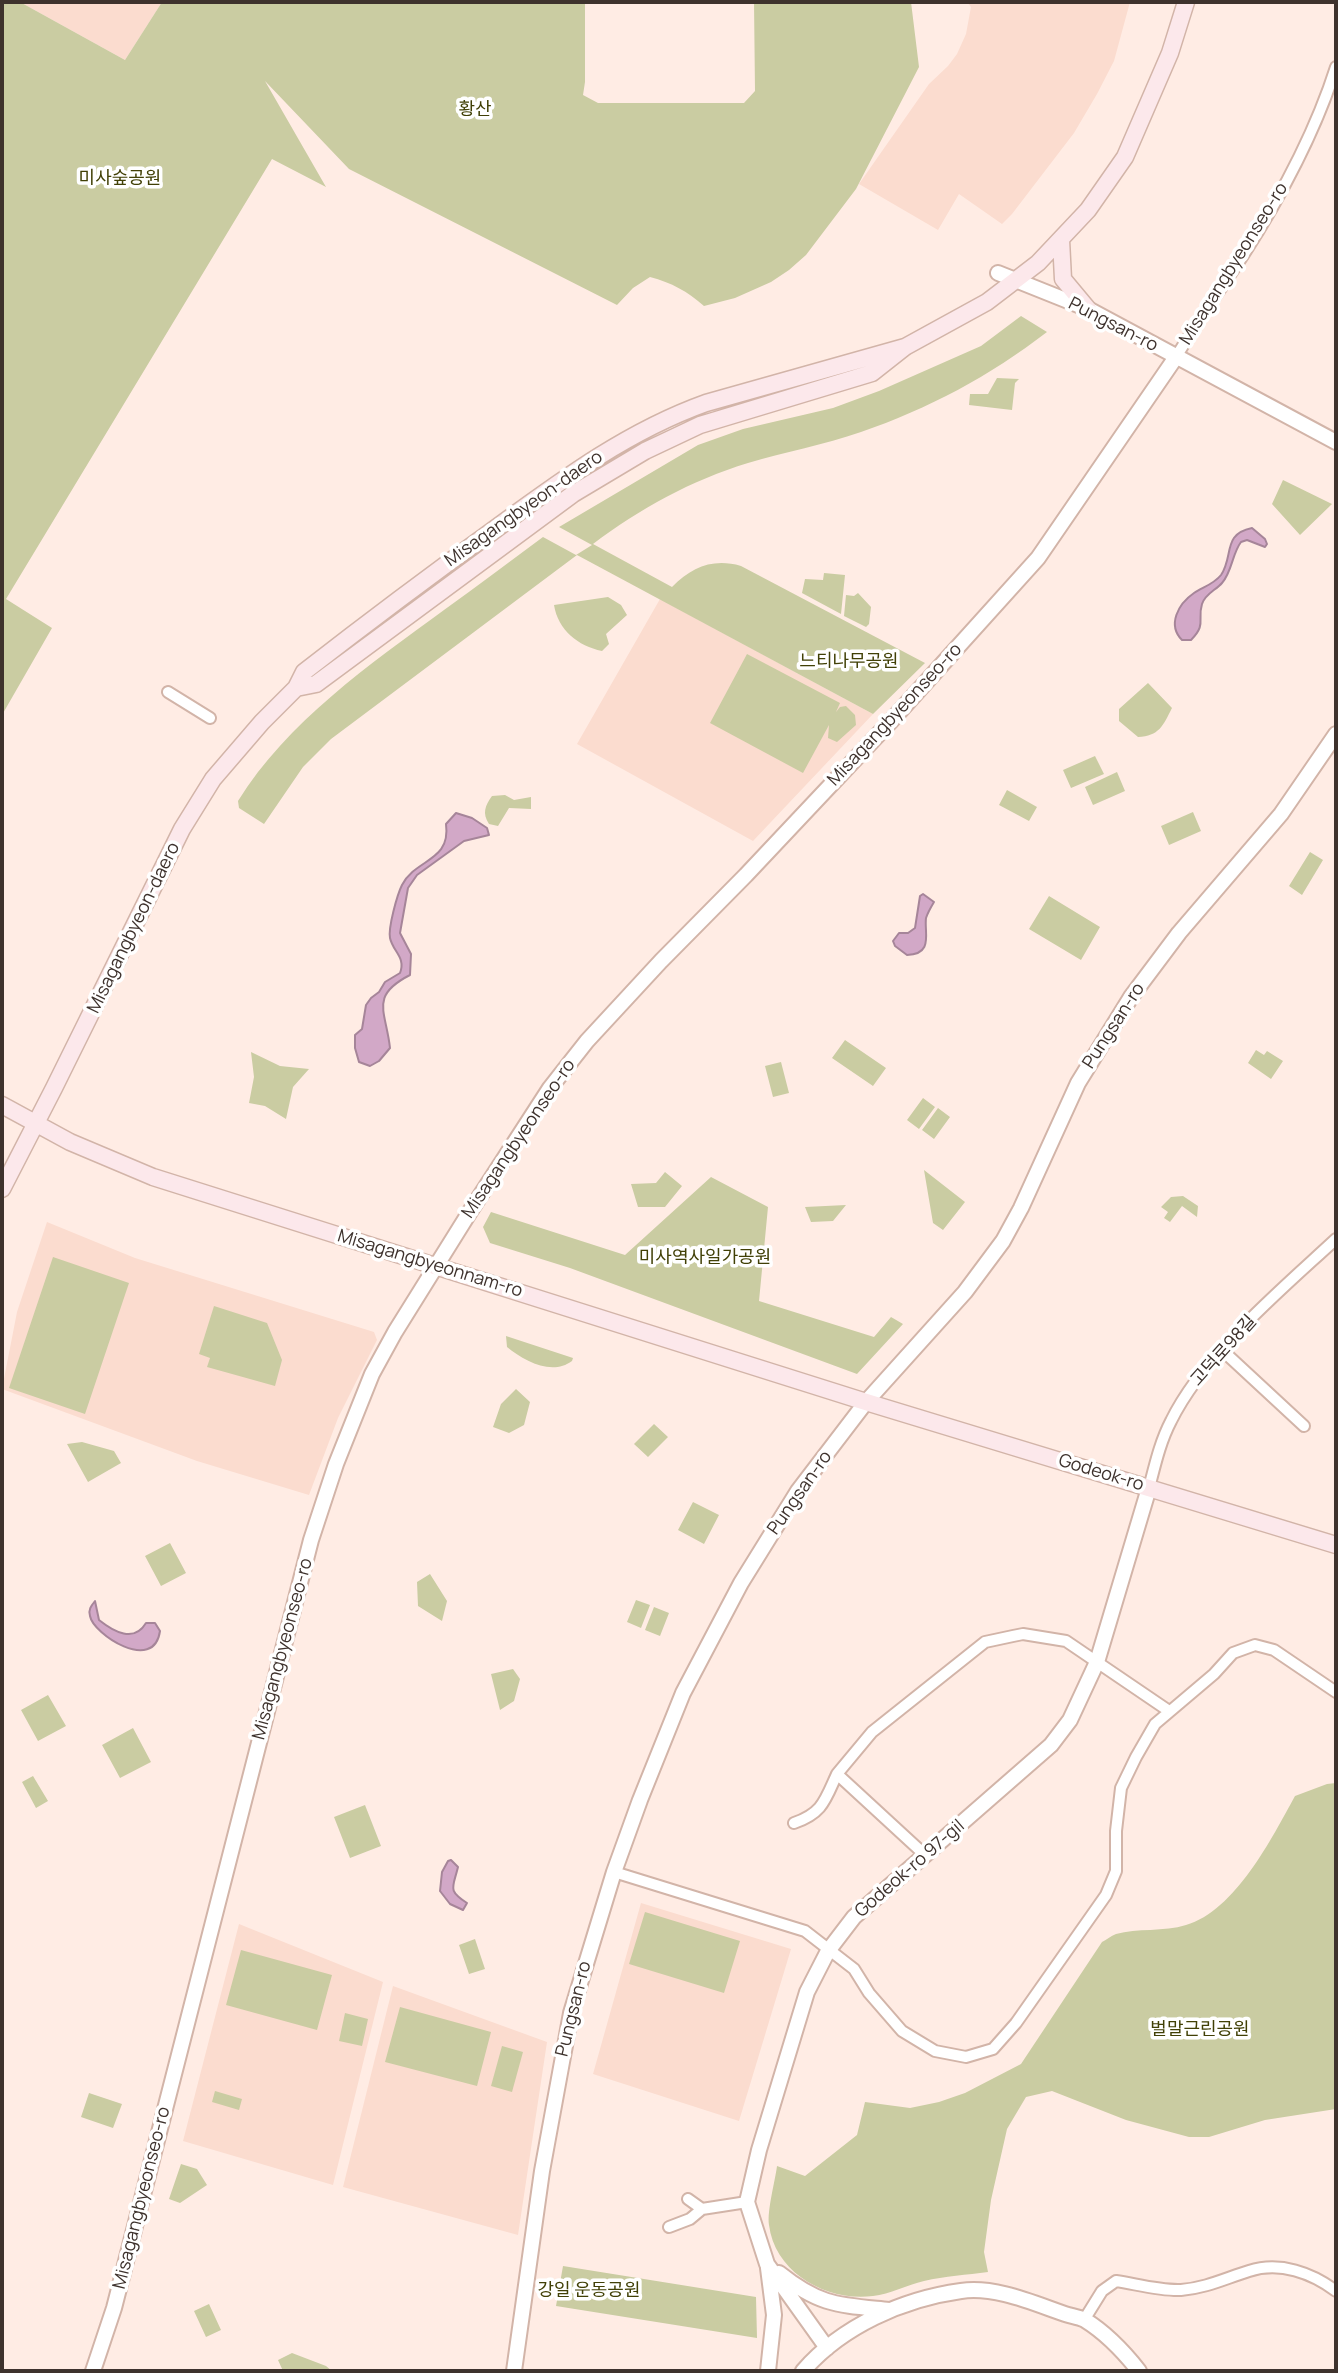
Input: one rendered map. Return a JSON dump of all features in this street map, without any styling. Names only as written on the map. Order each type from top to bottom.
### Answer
[{"type":"main road","name":"Misagangbyeon-daero","points":[[2,1189],[193,811],[228,760],[296,688],[316,684],[573,494],[645,451],[722,417],[872,373],[905,347],[987,302],[1061,240],[1088,210],[1125,157],[1170,53],[1186,2]]},
{"type":"main road","points":[[1061,240],[1063,279],[1088,309]]},
{"type":"main road","name":"Misagangbyeonnam-ro","points":[[2,1105],[70,1142],[153,1177],[866,1402]]},
{"type":"main road","name":"Godeok-ro","points":[[866,1402],[1336,1545]]},
{"type":"street","name":"Misagangbyeonseo-ro","points":[[93,2371],[114,2308],[311,1540],[336,1464],[372,1374],[517,1136],[573,1058],[661,961],[882,730],[1038,558],[1244,254],[1294,168],[1325,103],[1336,67]]},
{"type":"street","name":"Pungsan-ro","points":[[998,273],[1088,309],[1336,442]]},
{"type":"street","points":[[169,692],[210,718]]},
{"type":"street","name":"Pungsan-ro","points":[[514,2371],[542,2171],[571,2013],[614,1872],[682,1693],[741,1583],[798,1492],[866,1402],[984,1269],[1021,1208],[1078,1083],[1120,1014],[1180,933],[1281,814],[1336,734]]},
{"type":"street","name":"고덕로98길","points":[[1149,1488],[1163,1439],[1172,1419],[1199,1376],[1222,1350],[1336,1239]]},
{"type":"street","points":[[1222,1350],[1304,1426]]},
{"type":"street","name":"Godeok-ro 97-gil","points":[[747,2202],[762,2140],[807,1992],[828,1951],[853,1917],[1051,1745],[1070,1720],[1097,1662],[1149,1488]]},
{"type":"street","points":[[794,1823],[810,1818],[825,1801],[836,1774],[872,1732],[985,1642],[1023,1634],[1066,1641],[1169,1711]]},
{"type":"street","points":[[614,1872],[805,1931],[854,1969],[869,1993],[902,2031],[935,2050],[966,2057],[993,2049],[1016,2023],[1106,1895],[1116,1871],[1116,1831],[1121,1788],[1155,1724],[1214,1674],[1233,1653],[1255,1645],[1275,1650],[1336,1692]]},
{"type":"street","points":[[836,1774],[925,1855]]},
{"type":"street","points":[[688,2199],[702,2209]]},
{"type":"street","points":[[669,2227],[690,2219],[702,2209],[747,2202],[767,2264],[774,2315],[768,2371]]},
{"type":"street","points":[[767,2264],[801,2290],[835,2305],[892,2310]]},
{"type":"street","points":[[767,2264],[827,2348]]},
{"type":"street","points":[[1084,2320],[1102,2291],[1116,2281],[1180,2290],[1215,2284],[1252,2269],[1276,2267],[1301,2271],[1336,2291]]},
{"type":"street","points":[[803,2371],[827,2348],[859,2325],[892,2310],[963,2291],[1000,2294],[1084,2320],[1124,2351],[1139,2371]]},
{"type":"shaded area","points":[[20,2],[162,2],[125,60]]},
{"type":"shaded area","points":[[967,2],[1130,2],[1114,61],[1097,94],[1074,133],[1012,214],[1002,224],[959,194],[938,230],[859,184],[929,84],[957,54],[966,34],[971,7]]},
{"type":"shaded area","points":[[1252,528],[1267,544],[1265,547],[1247,540],[1241,542],[1225,579],[1203,601],[1199,630],[1191,640],[1182,640],[1175,628],[1179,609],[1194,593],[1221,575],[1232,540],[1236,535]]},
{"type":"shaded area","points":[[660,599],[873,714],[753,841],[577,744]]},
{"type":"shaded area","points":[[456,813],[472,818],[487,828],[489,835],[464,841],[417,875],[408,888],[400,933],[411,954],[410,975],[389,990],[385,998],[383,1006],[390,1048],[379,1061],[370,1066],[359,1062],[355,1035],[362,1029],[366,1005],[385,982],[400,973],[400,959],[390,933],[400,890],[415,869],[438,853],[446,836],[446,824]]},
{"type":"shaded area","points":[[923,894],[934,902],[926,918],[926,942],[921,951],[907,955],[895,946],[893,941],[899,933],[908,933],[915,928],[920,896]]},
{"type":"shaded area","points":[[47,1222],[135,1258],[374,1332],[377,1340],[338,1418],[309,1495],[197,1461],[2,1389],[17,1312]]},
{"type":"shaded area","points":[[95,1601],[99,1620],[124,1634],[136,1633],[146,1623],[155,1623],[160,1631],[155,1643],[147,1649],[136,1650],[112,1640],[101,1632],[90,1616],[90,1608]]},
{"type":"shaded area","points":[[451,1860],[458,1867],[453,1884],[454,1891],[467,1903],[463,1910],[450,1904],[440,1891],[442,1872]]},
{"type":"shaded area","points":[[641,1903],[791,1949],[739,2121],[593,2074]]},
{"type":"shaded area","points":[[239,1924],[383,1982],[333,2185],[183,2141]]},
{"type":"shaded area","points":[[393,1986],[547,2042],[518,2235],[343,2187]]},
{"type":"green space","points":[[2,2],[20,2],[125,60],[162,2],[585,2],[583,95],[598,103],[744,103],[755,91],[754,2],[911,2],[919,67],[856,189],[806,255],[771,282],[735,298],[704,306],[679,288],[650,277],[633,288],[617,305],[349,169],[265,81],[326,187],[272,159],[6,599],[52,628],[2,715]]},
{"type":"green space","name":"느티나무공원","points":[[1021,316],[1047,332],[958,390],[861,432],[748,463],[707,478],[647,507],[593,544],[672,587],[687,574],[704,566],[721,563],[741,566],[925,663],[873,714],[577,555],[331,739],[303,767],[264,824],[239,808],[238,801],[258,772],[305,720],[359,673],[543,537],[576,555],[592,545],[559,527],[698,445],[743,429],[833,408],[879,391],[981,346]]},
{"type":"green space","points":[[997,378],[1019,379],[1015,383],[1012,410],[969,405],[970,394],[988,394]]},
{"type":"green space","points":[[1283,480],[1332,504],[1300,535],[1272,504]]},
{"type":"green space","points":[[824,573],[845,575],[841,614],[802,593],[805,579],[823,580]]},
{"type":"green space","points":[[858,593],[871,607],[869,624],[866,627],[844,616],[846,595],[854,596]]},
{"type":"green space","points":[[608,597],[621,605],[627,615],[606,634],[609,644],[602,651],[570,636],[556,614],[554,605]]},
{"type":"green space","points":[[747,654],[840,703],[836,712],[840,707],[846,706],[855,715],[856,725],[837,742],[828,738],[829,725],[803,773],[710,723]]},
{"type":"green space","points":[[1148,683],[1172,708],[1160,729],[1151,735],[1138,737],[1119,721],[1119,709]]},
{"type":"green space","points":[[1095,756],[1104,774],[1071,788],[1063,770]]},
{"type":"green space","points":[[1117,772],[1125,791],[1093,805],[1085,787]]},
{"type":"green space","points":[[1007,790],[1037,807],[1029,821],[999,805]]},
{"type":"green space","points":[[505,795],[514,800],[531,797],[531,809],[509,808],[498,826],[489,824],[485,813],[488,803],[492,796]]},
{"type":"green space","points":[[1193,812],[1201,831],[1169,845],[1161,826]]},
{"type":"green space","points":[[1310,852],[1323,860],[1302,895],[1289,886]]},
{"type":"green space","points":[[1049,896],[1100,927],[1081,960],[1029,929]]},
{"type":"green space","points":[[845,1040],[886,1068],[873,1086],[832,1058]]},
{"type":"green space","points":[[1256,1050],[1264,1055],[1267,1051],[1283,1061],[1271,1079],[1248,1063]]},
{"type":"green space","points":[[251,1052],[280,1066],[309,1069],[293,1087],[286,1119],[265,1106],[249,1103],[254,1077]]},
{"type":"green space","points":[[781,1062],[789,1093],[773,1097],[765,1066]]},
{"type":"green space","points":[[923,1098],[935,1107],[919,1129],[907,1120]]},
{"type":"green space","points":[[938,1108],[950,1117],[934,1139],[922,1130]]},
{"type":"green space","points":[[924,1170],[965,1202],[943,1230],[933,1223]]},
{"type":"green space","points":[[665,1172],[682,1186],[665,1207],[638,1207],[631,1184],[656,1183]]},
{"type":"green space","name":"미사역사일가공원","points":[[711,1177],[768,1207],[759,1301],[874,1337],[891,1317],[903,1324],[857,1374],[570,1268],[490,1243],[483,1227],[491,1212],[625,1255]]},
{"type":"green space","points":[[1183,1196],[1198,1206],[1197,1217],[1182,1206],[1170,1222],[1164,1218],[1168,1212],[1161,1207],[1171,1197]]},
{"type":"green space","points":[[846,1205],[833,1221],[811,1222],[805,1207]]},
{"type":"green space","points":[[53,1257],[129,1283],[85,1414],[9,1388]]},
{"type":"green space","points":[[214,1306],[267,1323],[282,1360],[275,1386],[207,1367],[210,1358],[199,1354]]},
{"type":"green space","points":[[506,1336],[573,1358],[572,1361],[556,1367],[530,1362],[507,1347]]},
{"type":"green space","points":[[516,1389],[530,1402],[524,1425],[509,1433],[493,1427],[501,1404]]},
{"type":"green space","points":[[654,1424],[668,1437],[648,1457],[634,1444]]},
{"type":"green space","points":[[82,1442],[114,1451],[121,1463],[88,1482],[67,1444]]},
{"type":"green space","points":[[693,1502],[719,1515],[704,1544],[678,1530]]},
{"type":"green space","points":[[170,1543],[186,1573],[161,1586],[145,1556]]},
{"type":"green space","points":[[430,1574],[447,1601],[442,1621],[418,1606],[417,1582]]},
{"type":"green space","points":[[636,1600],[650,1605],[641,1628],[627,1622]]},
{"type":"green space","points":[[654,1607],[669,1613],[660,1636],[645,1630]]},
{"type":"green space","points":[[513,1669],[520,1679],[514,1701],[500,1710],[491,1674]]},
{"type":"green space","points":[[48,1695],[66,1726],[38,1741],[21,1710]]},
{"type":"green space","points":[[133,1728],[151,1762],[120,1778],[102,1745]]},
{"type":"green space","points":[[33,1776],[48,1801],[36,1808],[22,1782]]},
{"type":"green space","name":"벌말근린공원","points":[[1336,1783],[1336,2109],[1265,2120],[1209,2137],[1189,2137],[1126,2120],[1052,2091],[1026,2097],[1007,2129],[991,2200],[984,2252],[988,2272],[932,2279],[879,2295],[856,2297],[821,2289],[792,2270],[773,2242],[769,2225],[777,2166],[805,2176],[857,2135],[865,2102],[910,2108],[939,2102],[965,2093],[1021,2064],[1102,1942],[1116,1934],[1178,1927],[1204,1917],[1236,1889],[1250,1871],[1295,1796]]},
{"type":"green space","points":[[365,1805],[381,1846],[350,1858],[334,1817]]},
{"type":"green space","points":[[645,1912],[740,1941],[724,1993],[629,1964]]},
{"type":"green space","points":[[475,1939],[485,1969],[469,1974],[459,1945]]},
{"type":"green space","points":[[241,1950],[332,1975],[317,2030],[226,2005]]},
{"type":"green space","points":[[400,2007],[491,2032],[477,2086],[385,2062]]},
{"type":"green space","points":[[345,2013],[368,2019],[362,2046],[339,2041]]},
{"type":"green space","points":[[502,2046],[523,2052],[512,2092],[491,2086]]},
{"type":"green space","points":[[215,2091],[242,2099],[239,2110],[212,2102]]},
{"type":"green space","points":[[89,2093],[122,2104],[113,2128],[81,2117]]},
{"type":"green space","points":[[181,2164],[197,2169],[207,2185],[180,2203],[169,2199]]},
{"type":"green space","name":"강일 운동공원","points":[[563,2266],[756,2297],[757,2338],[556,2306]]},
{"type":"green space","points":[[209,2304],[221,2330],[206,2337],[194,2311]]},
{"type":"green space","points":[[292,2353],[332,2371],[283,2371],[278,2360]]},
{"type":"park label","name":"황산","points":[[475,110]]},
{"type":"park label","name":"미사숲공원","points":[[120,179]]}]
